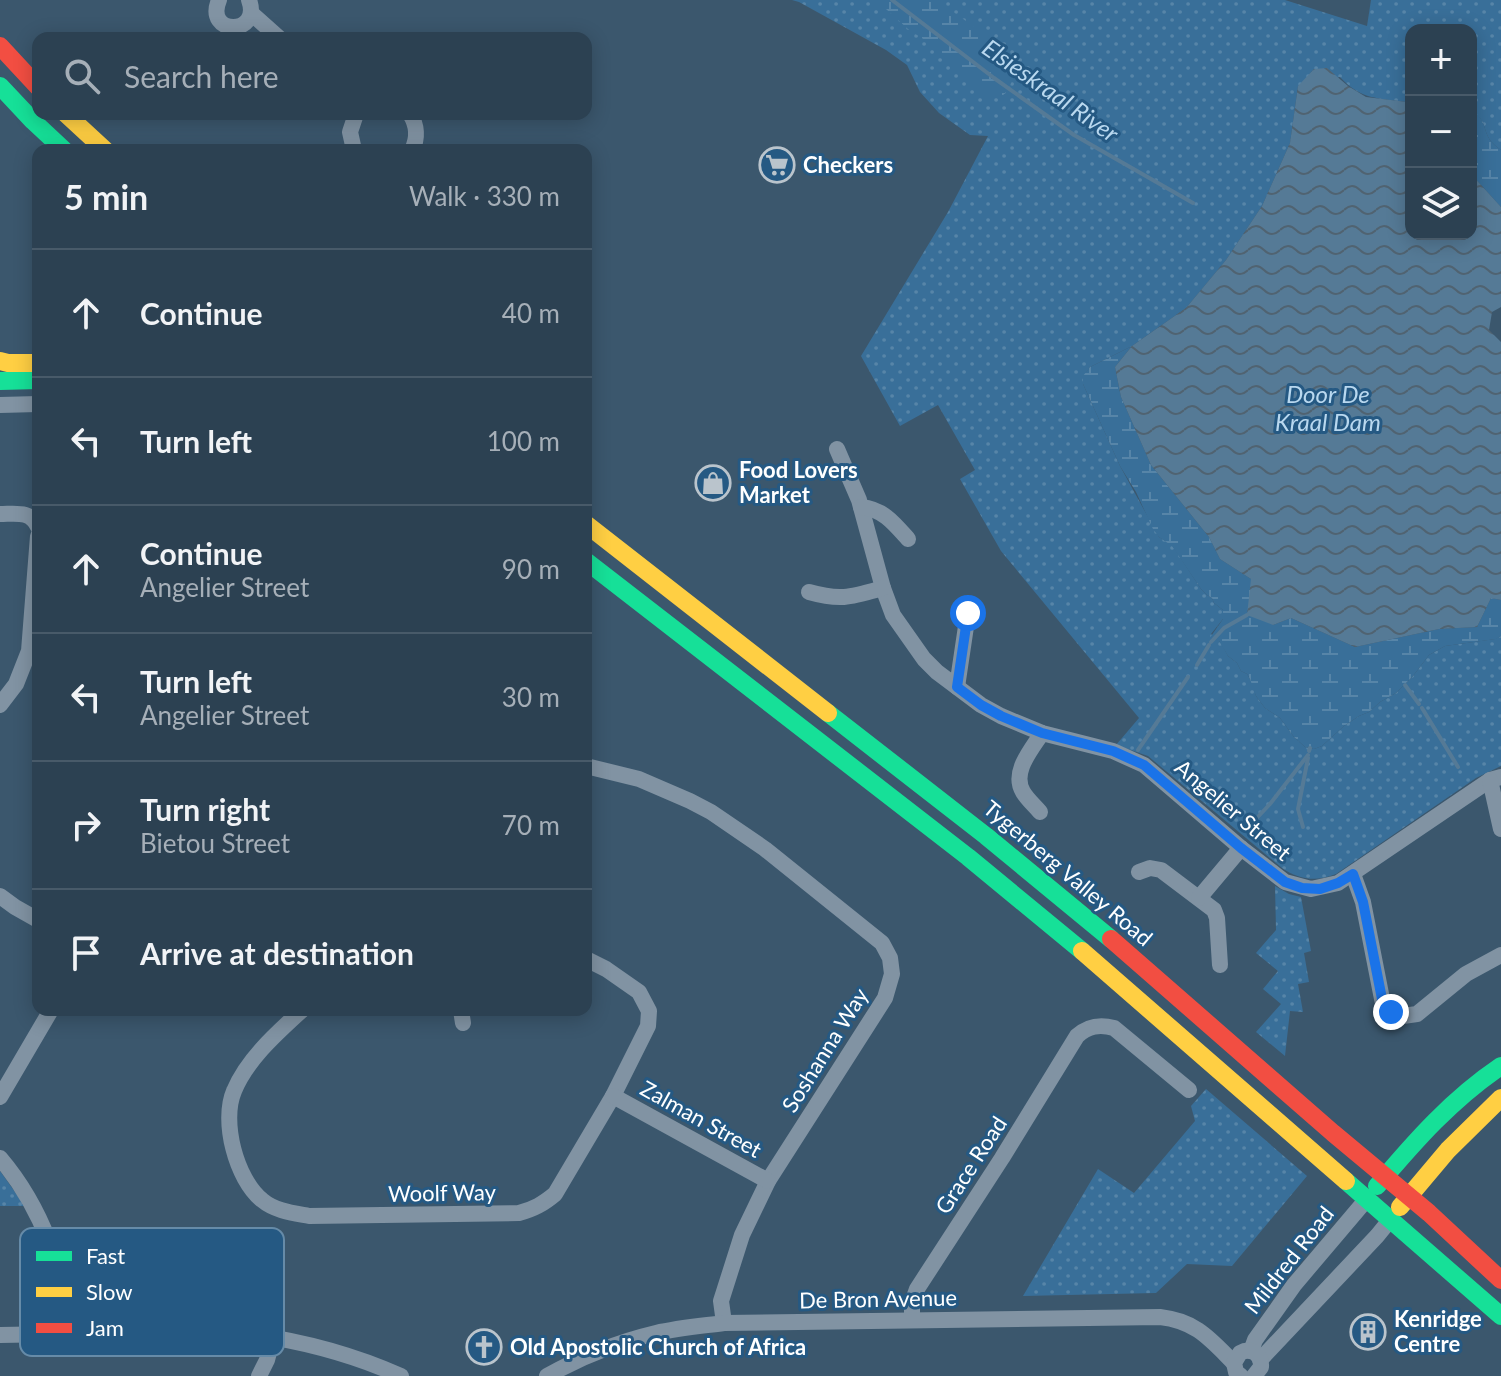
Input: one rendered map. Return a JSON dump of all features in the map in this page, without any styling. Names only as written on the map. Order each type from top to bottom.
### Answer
[{"type":"main road","points":[[0,46],[32,81]]},
{"type":"main road","points":[[0,86],[32,120]]},
{"type":"main road","points":[[0,102],[15,115],[33,121],[58,144]]},
{"type":"main road","points":[[72,120],[98,144]]},
{"type":"main road","points":[[0,353],[32,351]]},
{"type":"main road","points":[[0,361],[32,363]]},
{"type":"main road","points":[[0,381],[32,380]]},
{"type":"main road","name":"Tygerberg Valley Road","points":[[592,529],[1060,896],[1409,1196],[1501,1280]]},
{"type":"main road","points":[[592,566],[1042,916],[1501,1316]]},
{"type":"main road","points":[[1366,1200],[1436,1118],[1501,1066]]},
{"type":"main road","points":[[1390,1220],[1467,1128],[1501,1098]]},
{"type":"street","points":[[215,3],[217,17],[224,25],[244,32],[250,7]]},
{"type":"street","points":[[250,7],[273,32]]},
{"type":"street","points":[[350,120],[352,144]]},
{"type":"street","points":[[413,120],[415,144]]},
{"type":"street","points":[[0,405],[32,404]]},
{"type":"street","name":"Angelier Street","points":[[837,449],[861,507],[883,588],[897,623],[937,672],[993,712],[1042,733],[1113,751],[1144,765],[1285,882],[1302,888],[1329,887],[1496,778]]},
{"type":"street","points":[[861,507],[889,518],[908,539]]},
{"type":"street","points":[[0,514],[32,518]]},
{"type":"street","points":[[809,592],[849,598],[883,588]]},
{"type":"street","points":[[0,705],[16,684],[29,651],[32,613]]},
{"type":"street","points":[[957,687],[968,613]]},
{"type":"street","points":[[1040,812],[1023,793],[1019,782],[1021,768],[1042,733]]},
{"type":"street","name":"Soshanna Way","points":[[592,767],[639,779],[711,812],[765,849],[877,937],[891,965],[892,974],[885,998],[768,1181],[742,1235],[721,1301],[724,1323]]},
{"type":"street","points":[[1496,778],[1501,829]]},
{"type":"street","points":[[1199,898],[1241,848]]},
{"type":"street","points":[[1139,872],[1158,869],[1212,907],[1216,914],[1220,965]]},
{"type":"street","points":[[1353,874],[1363,902],[1383,1004],[1391,1012],[1403,1016],[1417,1014],[1466,974],[1501,955]]},
{"type":"street","points":[[0,896],[32,917]]},
{"type":"street","name":"Woolf Way","points":[[296,1016],[241,1077],[230,1107],[230,1126],[240,1172],[263,1202],[280,1210],[309,1216],[499,1214],[531,1210],[555,1194],[646,1033],[649,1011],[643,997],[634,988],[592,963]]},
{"type":"street","points":[[0,1097],[47,1016]]},
{"type":"street","name":"Grace Road","points":[[912,1320],[912,1303],[917,1289],[1083,1031],[1098,1026],[1114,1028],[1189,1090]]},
{"type":"street","name":"Zalman Street","points":[[613,1096],[768,1181]]},
{"type":"street","points":[[0,1158],[29,1198],[44,1228]]},
{"type":"street","name":"Mildred Road","points":[[1248,1367],[1255,1340],[1273,1313],[1366,1200]]},
{"type":"street","name":"Mildred Road","points":[[1248,1367],[1300,1319],[1390,1220]]},
{"type":"street","name":"De Bron Avenue","points":[[547,1376],[599,1351],[639,1338],[724,1323],[912,1320],[1178,1319],[1192,1325],[1248,1367]]},
{"type":"street","points":[[284,1340],[347,1355],[401,1376]]},
{"type":"street","points":[[259,1376],[268,1356]]},
{"type":"green space","points":[[792,0],[1285,0],[1367,26],[1371,0],[1501,0],[1501,150],[1490,140],[1477,115],[1477,24],[1405,24],[1405,102],[1363,94],[1340,77],[1298,86],[1290,143],[1262,206],[1226,260],[1186,308],[1132,346],[1090,367],[1083,377],[1083,384],[1120,466],[1159,537],[1172,545],[1201,589],[1223,610],[1223,619],[1211,634],[1241,671],[1247,674],[1265,708],[1280,718],[1294,737],[1305,747],[1314,749],[1322,746],[1344,726],[1396,693],[1429,655],[1445,646],[1501,636],[1501,766],[1476,778],[1336,874],[1308,878],[1282,868],[1148,756],[1116,745],[1139,718],[1001,551],[960,479],[975,470],[938,405],[900,426],[861,356],[948,212],[988,136],[970,135],[939,113],[920,92],[907,65],[886,50]]},
{"type":"green space","points":[[872,0],[936,0],[1002,48],[1014,75],[1006,91],[998,98],[985,95],[934,46]]},
{"type":"green space","points":[[1477,115],[1490,140],[1501,150],[1501,207],[1477,181]]},
{"type":"green space","points":[[1132,346],[1115,367],[1121,397],[1151,465],[1209,537],[1220,559],[1251,579],[1273,625],[1291,618],[1355,647],[1439,629],[1477,627],[1491,598],[1501,600],[1501,636],[1445,646],[1429,655],[1396,693],[1344,726],[1322,746],[1314,749],[1305,747],[1280,718],[1265,708],[1247,674],[1228,656],[1219,641],[1214,643],[1209,639],[1223,619],[1223,610],[1201,589],[1172,546],[1153,529],[1083,384],[1083,376],[1090,367]]},
{"type":"green space","points":[[1275,886],[1301,897],[1311,951],[1304,953],[1309,982],[1298,984],[1303,1012],[1290,1011],[1285,1056],[1256,1032],[1281,1004],[1263,989],[1278,971],[1256,953],[1276,930]]},
{"type":"green space","points":[[1206,1089],[1307,1176],[1232,1266],[1187,1264],[1156,1293],[1023,1296],[1098,1169],[1134,1193],[1195,1121],[1191,1106]]},
{"type":"green space","points":[[0,1171],[25,1206],[0,1206]]},
{"type":"water","name":"Door De Kraal Dam","points":[[1327,68],[1366,97],[1405,102],[1405,240],[1477,240],[1477,181],[1501,207],[1501,307],[1492,312],[1489,330],[1501,342],[1501,600],[1491,598],[1477,627],[1439,629],[1355,647],[1291,618],[1273,625],[1247,615],[1251,579],[1220,559],[1209,537],[1151,465],[1121,397],[1115,367],[1132,346],[1186,308],[1226,260],[1262,206],[1290,143],[1298,86],[1314,69]]},
{"type":"waterway","name":"Elsieskraal River","points":[[892,0],[1074,135],[1193,203]]},
{"type":"waterway","points":[[1211,642],[1224,628],[1247,615]]},
{"type":"waterway","points":[[1197,665],[1209,645]]},
{"type":"waterway","points":[[1138,750],[1188,677]]},
{"type":"waterway","points":[[1405,685],[1419,704]]},
{"type":"waterway","points":[[1422,708],[1458,767]]},
{"type":"waterway","points":[[1254,821],[1308,755]]},
{"type":"waterway","points":[[1303,827],[1298,809],[1308,758]]},
{"type":"traffic: fast","points":[[0,86],[32,120]]},
{"type":"traffic: fast","points":[[32,120],[58,144]]},
{"type":"traffic: fast","points":[[0,381],[32,380]]},
{"type":"traffic: fast","points":[[592,566],[968,857],[1082,951]]},
{"type":"traffic: fast","points":[[828,713],[986,836],[1111,939]]},
{"type":"traffic: fast","points":[[1377,1186],[1450,1107],[1501,1066]]},
{"type":"traffic: fast","points":[[1346,1181],[1501,1316]]},
{"type":"traffic: slow","points":[[72,120],[98,144]]},
{"type":"traffic: slow","points":[[0,361],[32,363]]},
{"type":"traffic: slow","points":[[592,529],[828,713]]},
{"type":"traffic: slow","points":[[1082,951],[1346,1181]]},
{"type":"traffic: slow","points":[[1400,1207],[1448,1150],[1501,1098]]},
{"type":"traffic: jam","points":[[0,46],[32,81]]},
{"type":"traffic: jam","points":[[1111,939],[1429,1213],[1501,1280]]},
{"type":"place","name":"Checkers","points":[[777,165]]},
{"type":"place","name":"Food Lovers Market","points":[[713,483]]},
{"type":"place","name":"Kenridge Centre","points":[[1368,1332]]},
{"type":"place","name":"Old Apostolic Church of Africa","points":[[484,1347]]},
{"type":"route","points":[[968,613],[957,687],[981,705],[1042,733],[1113,751],[1144,765],[1285,882],[1302,888],[1320,889],[1353,874],[1361,892],[1383,1004],[1391,1012]]}]
